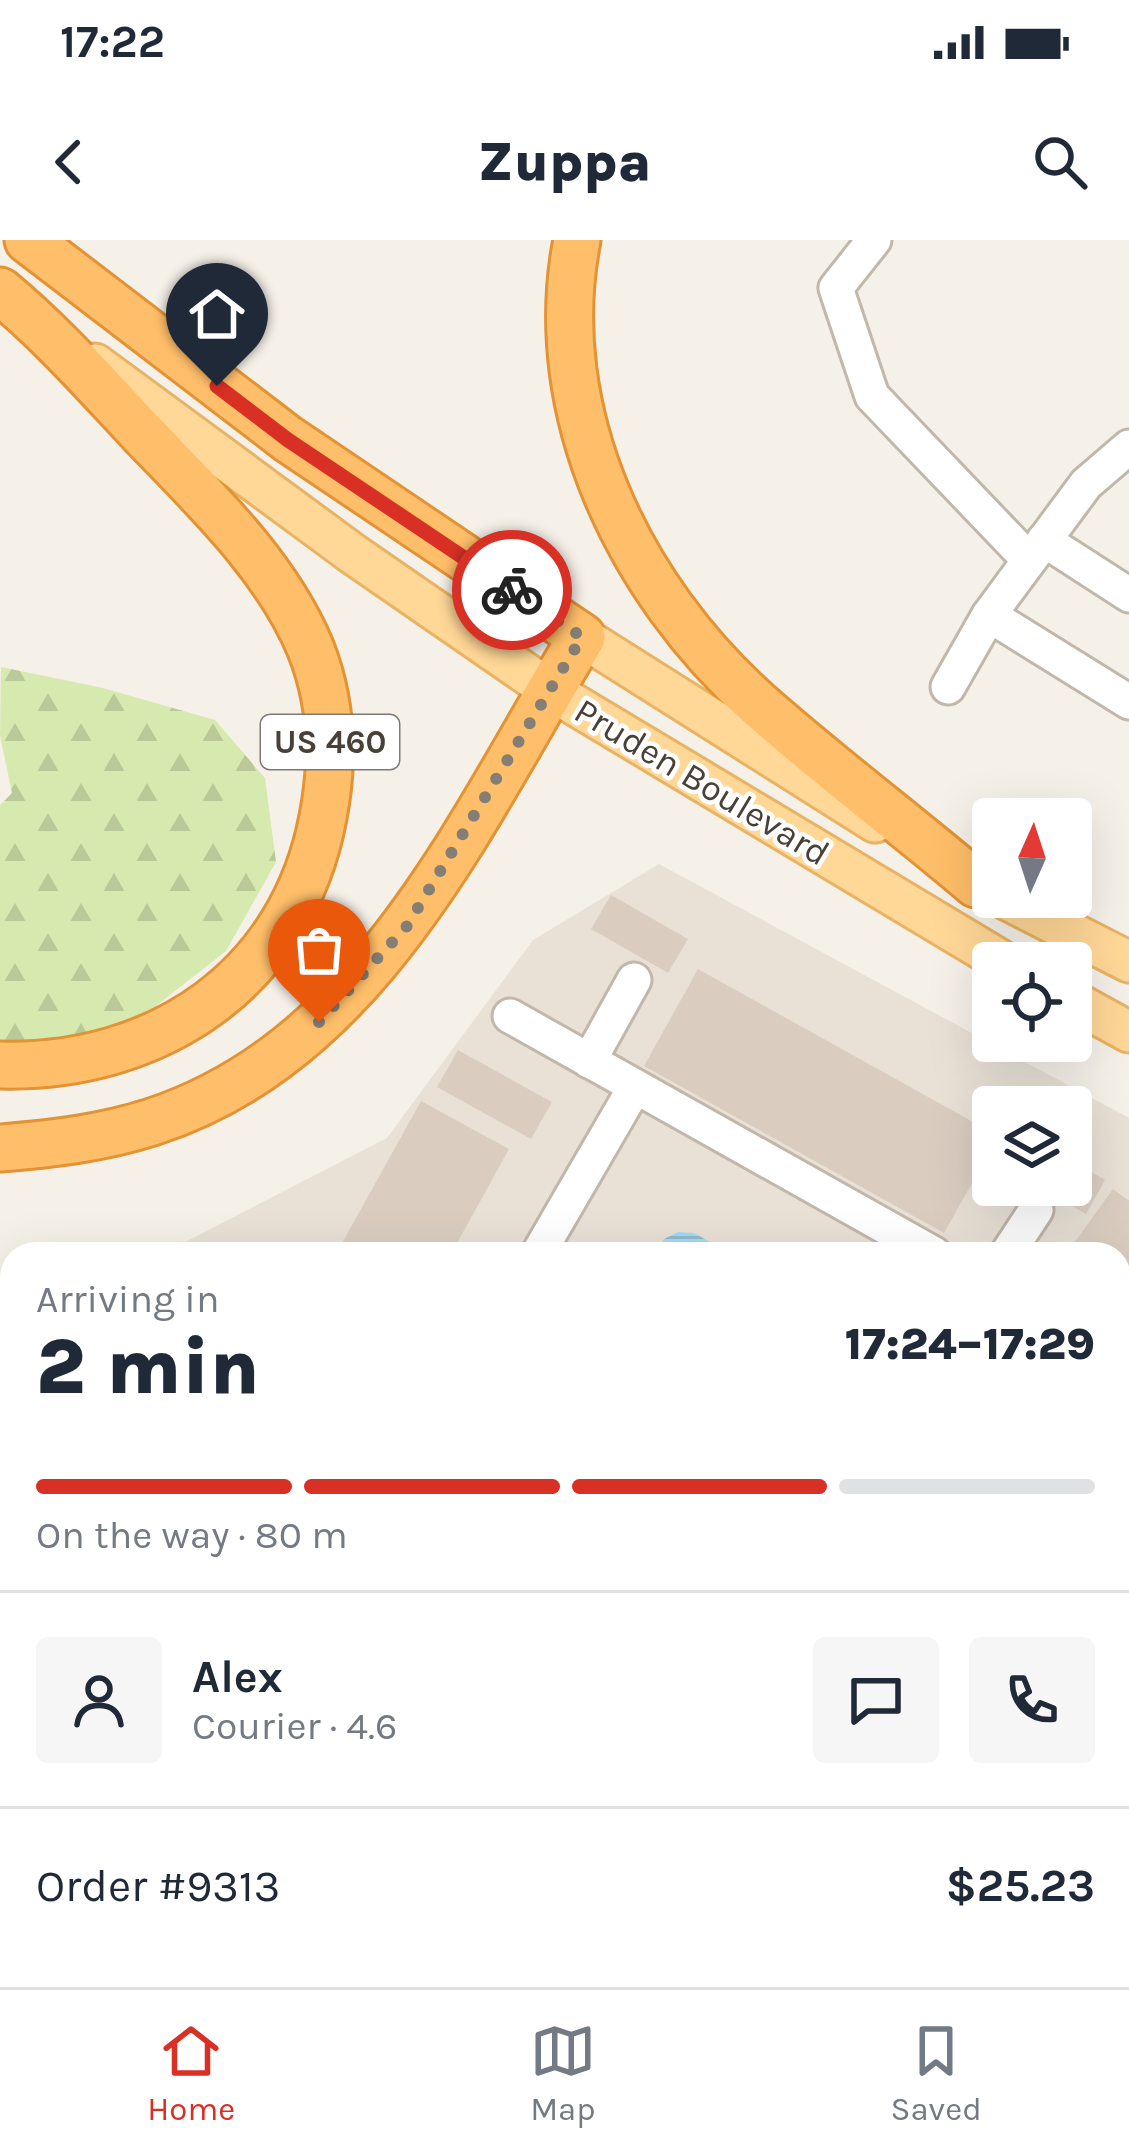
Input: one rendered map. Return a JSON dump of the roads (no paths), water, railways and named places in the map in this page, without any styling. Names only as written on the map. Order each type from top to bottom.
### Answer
[{"type":"highway","points":[[0,255],[26,240]]},
{"type":"highway","name":"Pruden Boulevard","points":[[26,240],[288,440],[582,637]]},
{"type":"highway","points":[[577,240],[569,322],[573,380],[585,436],[619,522],[666,600],[757,703],[972,876]]},
{"type":"highway","name":"Pruden Boulevard","points":[[0,291],[38,322]]},
{"type":"highway","name":"US 460","points":[[0,1065],[87,1060],[133,1046],[176,1026],[223,994],[263,954],[290,914],[319,843],[328,790],[326,694],[310,646],[286,602],[210,504],[38,322]]},
{"type":"highway","points":[[0,1148],[62,1143],[154,1121],[250,1075],[319,1022],[407,926],[582,637]]},
{"type":"main road","name":"Pruden Boulevard","points":[[38,322],[353,554],[550,690],[972,943]]},
{"type":"main road","name":"Pruden Boulevard","points":[[582,637],[972,880]]},
{"type":"main road","name":"Pruden Boulevard","points":[[1043,918],[1129,962]]},
{"type":"main road","points":[[1092,1012],[1129,1032]]},
{"type":"street","points":[[874,240],[836,288],[872,396],[1037,550],[1129,595]]},
{"type":"street","points":[[948,687],[989,615],[1086,484],[1129,447]]},
{"type":"street","points":[[989,615],[1129,702]]},
{"type":"street","points":[[589,1060],[634,980]]},
{"type":"street","points":[[510,1016],[913,1242]]},
{"type":"street","points":[[545,1242],[635,1087]]},
{"type":"street","points":[[1015,1242],[1036,1210]]},
{"type":"water","points":[[678,1232],[694,1233],[710,1242],[662,1242]]}]
